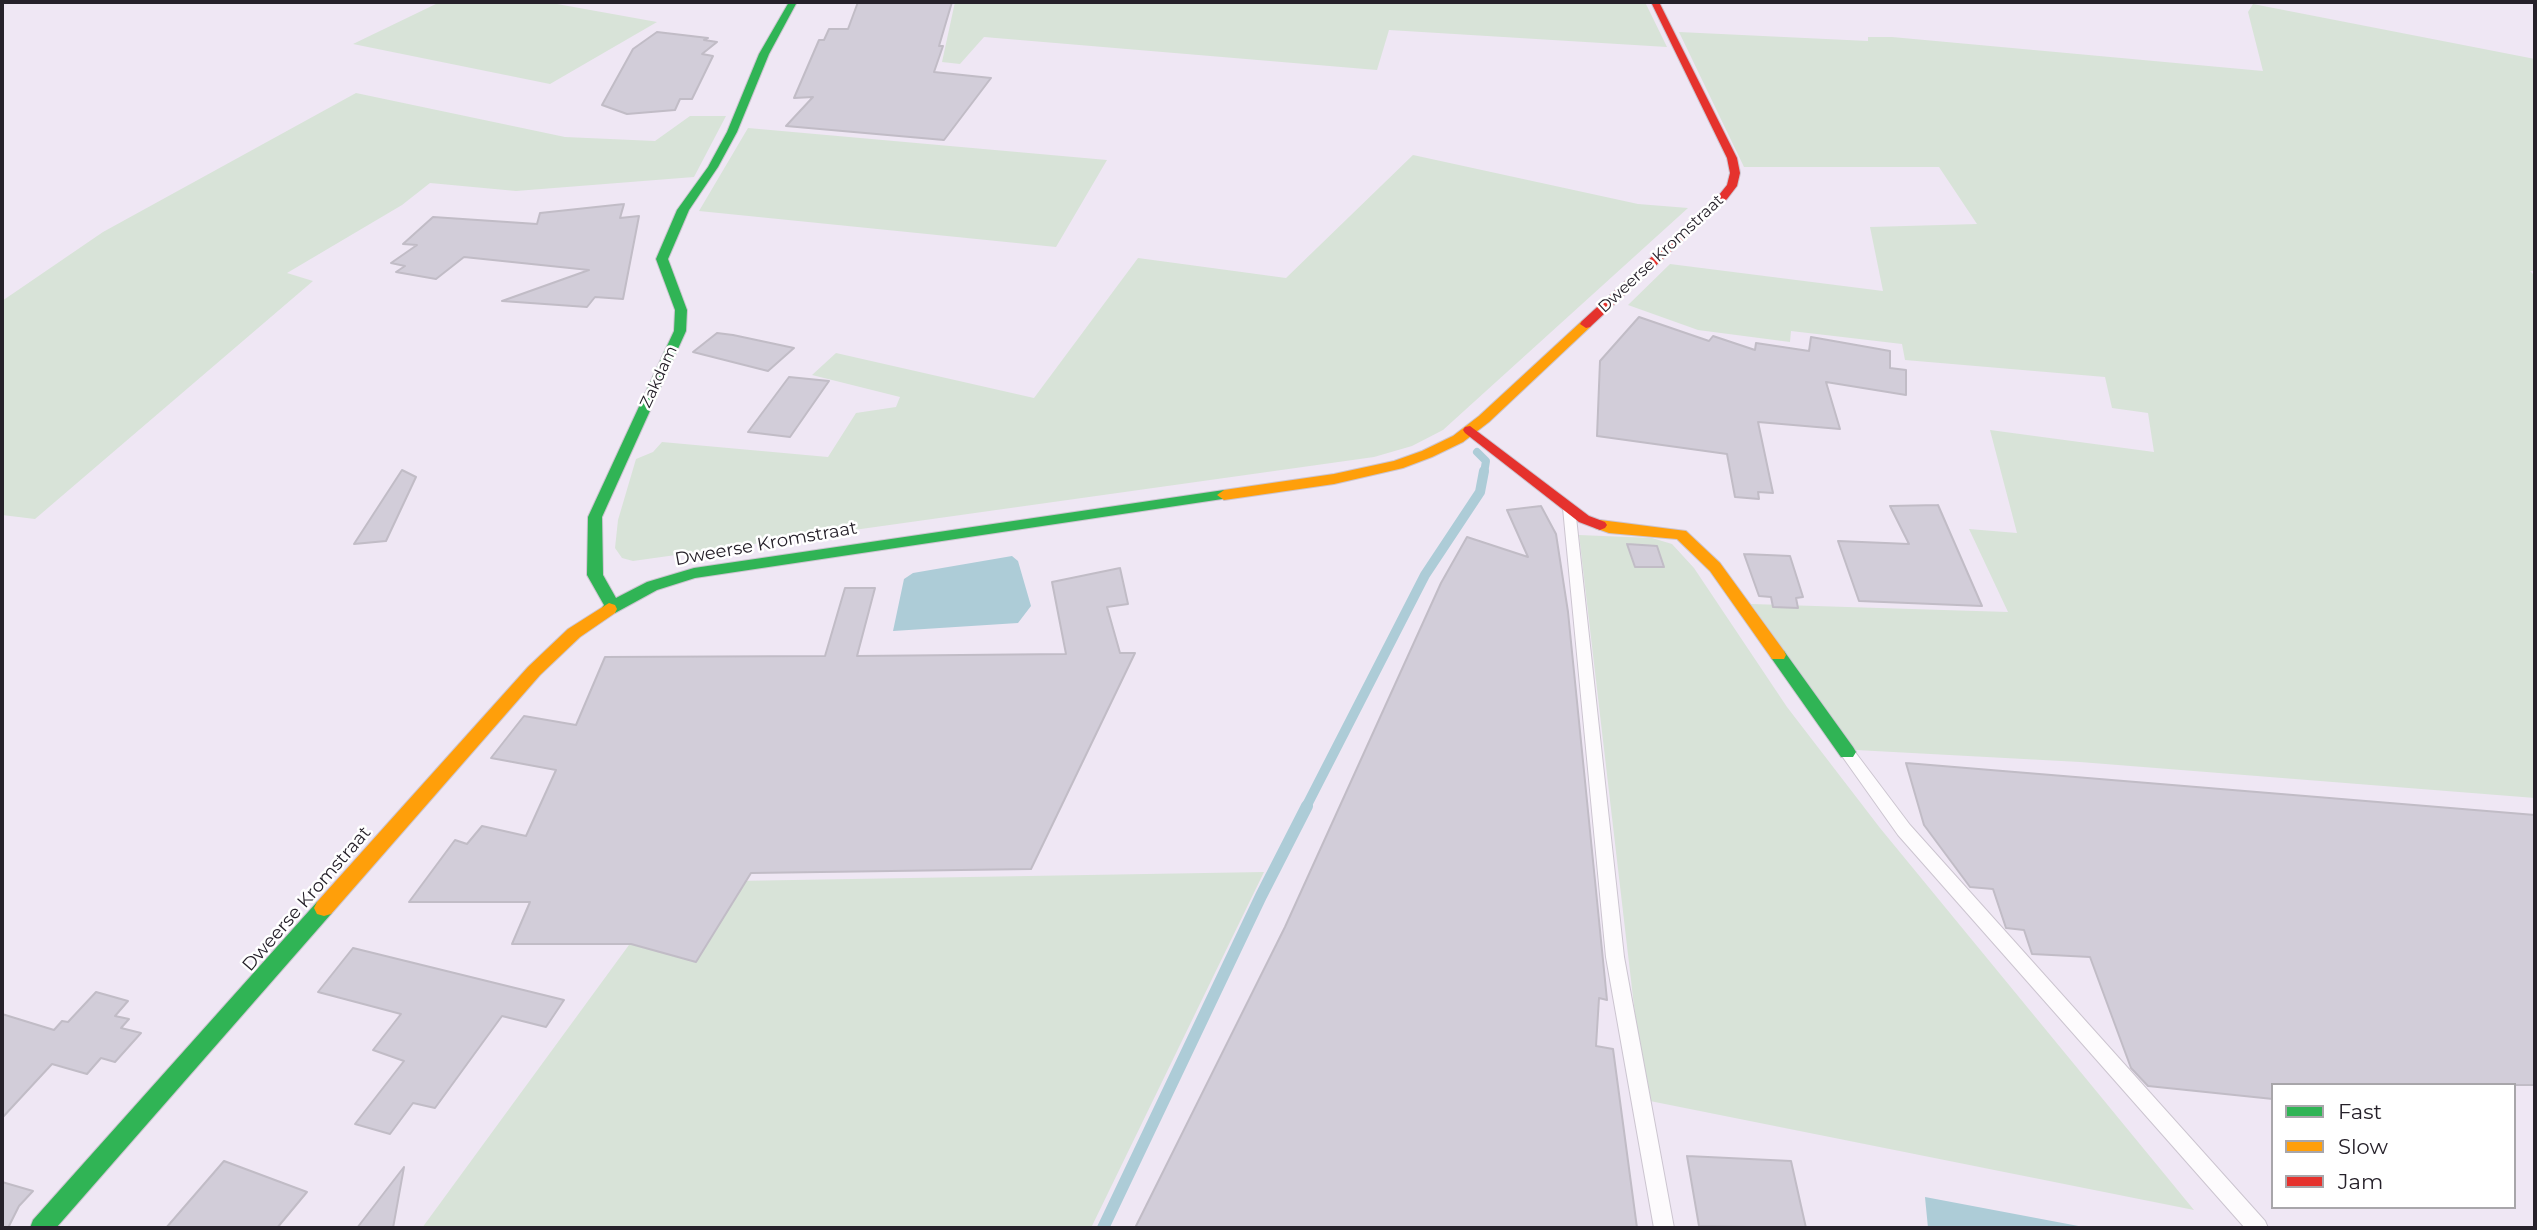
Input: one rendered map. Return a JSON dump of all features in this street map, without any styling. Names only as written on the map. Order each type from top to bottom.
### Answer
[{"type":"street","name":"Zakdam","points":[[614,606],[596,575],[593,549],[595,517],[680,331],[681,310],[662,259],[683,210],[713,167],[732,132],[764,54],[793,2]]},
{"type":"street","name":"Dweerse Kromstraat","points":[[41,1228],[534,671],[574,633],[614,606],[652,586],[694,573],[732,566],[1334,479],[1398,465],[1427,454],[1470,430],[1732,186],[1735,173],[1732,158],[1655,2]]},
{"type":"street","points":[[1470,430],[1584,519],[1609,528],[1682,534],[1715,566],[1847,752]]},
{"type":"lane","points":[[1569,508],[1615,957],[1664,1228]]},
{"type":"lane","points":[[1847,752],[1904,830],[2258,1228]]},
{"type":"shaded area","points":[[440,2],[546,2],[657,22],[550,84],[353,44]]},
{"type":"shaded area","points":[[955,2],[1645,2],[1667,47],[1389,30],[1377,70],[984,37],[960,64],[942,62]]},
{"type":"shaded area","points":[[2253,4],[2535,59],[2535,271],[2530,271],[2535,276],[2535,798],[2080,762],[1856,750],[1751,604],[2008,612],[1969,529],[2017,533],[1990,430],[2154,452],[2148,413],[2112,408],[2105,377],[1905,360],[1902,344],[1791,331],[1790,342],[1698,330],[1628,305],[1670,264],[1883,291],[1870,227],[1977,224],[1939,167],[1744,167],[1679,32],[1868,41],[1868,37],[1892,37],[2263,71],[2248,12]]},
{"type":"shaded area","points":[[356,93],[565,137],[655,141],[690,116],[726,116],[694,177],[516,191],[430,183],[402,205],[287,273],[313,281],[35,519],[2,515],[2,301],[103,232]]},
{"type":"shaded area","points":[[748,128],[1107,160],[1056,247],[699,211]]},
{"type":"shaded area","points":[[1413,155],[1638,204],[1688,208],[1443,430],[1412,446],[1374,457],[633,561],[622,558],[615,548],[618,520],[636,459],[653,452],[662,442],[828,457],[856,413],[896,407],[900,397],[812,375],[836,353],[1034,398],[1138,258],[1286,278]]},
{"type":"shaded area","points":[[1579,535],[1652,538],[1672,544],[1694,568],[1787,707],[1880,828],[2194,1210],[1645,1100]]},
{"type":"shaded area","points":[[1264,872],[1091,1228],[422,1228],[675,882]]},
{"type":"water","points":[[1012,556],[1018,561],[1031,606],[1018,623],[893,631],[904,579],[913,573]]},
{"type":"water","points":[[1925,1197],[2089,1228],[1928,1228]]},
{"type":"building","points":[[858,2],[952,2],[939,46],[943,46],[934,72],[991,78],[944,140],[786,126],[813,97],[794,98],[819,40],[824,40],[829,29],[848,29]]},
{"type":"building","points":[[657,32],[708,38],[704,40],[717,42],[702,54],[713,56],[692,99],[680,99],[675,110],[627,114],[602,105],[633,49]]},
{"type":"building","points":[[624,204],[620,218],[639,216],[623,299],[595,297],[587,307],[502,301],[589,270],[464,257],[436,279],[396,272],[405,266],[391,263],[417,245],[403,244],[433,217],[537,224],[540,213]]},
{"type":"building","points":[[1639,317],[1709,341],[1713,336],[1755,350],[1756,343],[1809,351],[1811,337],[1890,351],[1890,368],[1906,370],[1906,395],[1826,382],[1840,429],[1758,422],[1773,493],[1758,492],[1759,499],[1735,497],[1727,454],[1597,436],[1600,361]]},
{"type":"building","points":[[717,333],[794,348],[768,371],[693,352]]},
{"type":"building","points":[[789,377],[829,381],[790,437],[748,432]]},
{"type":"building","points":[[402,470],[416,477],[386,541],[354,544]]},
{"type":"building","points":[[1938,505],[1982,606],[1859,601],[1838,541],[1909,544],[1890,506]]},
{"type":"building","points":[[1541,506],[1556,534],[1568,612],[1607,1000],[1599,998],[1596,1046],[1613,1049],[1637,1228],[1135,1228],[1285,927],[1441,583],[1467,537],[1528,557],[1507,510]]},
{"type":"building","points":[[1627,544],[1657,546],[1664,567],[1635,567]]},
{"type":"building","points":[[1744,554],[1790,556],[1803,597],[1796,598],[1798,608],[1773,607],[1771,597],[1759,596]]},
{"type":"building","points":[[1120,568],[1128,604],[1107,607],[1120,653],[1135,653],[1031,869],[751,873],[696,962],[631,944],[512,944],[530,902],[409,902],[455,840],[467,844],[482,826],[526,836],[556,770],[491,758],[524,716],[576,725],[605,657],[825,656],[845,588],[875,588],[857,656],[1066,654],[1052,582]]},
{"type":"building","points":[[1906,763],[2535,815],[2535,1085],[2271,1083],[2271,1099],[2148,1086],[2131,1068],[2090,957],[2032,954],[2024,930],[2006,928],[1993,889],[1970,887],[1924,825]]},
{"type":"building","points":[[353,948],[564,1000],[546,1027],[502,1016],[435,1108],[413,1103],[390,1134],[355,1124],[404,1061],[373,1050],[401,1014],[318,992]]},
{"type":"building","points":[[96,992],[128,1001],[115,1016],[129,1019],[121,1028],[141,1033],[115,1062],[101,1058],[87,1074],[52,1064],[2,1118],[2,1014],[54,1030],[62,1021],[68,1022]]},
{"type":"building","points":[[1687,1156],[1791,1161],[1806,1228],[1699,1226]]},
{"type":"building","points":[[224,1161],[307,1192],[277,1228],[166,1228]]},
{"type":"building","points":[[404,1167],[393,1228],[357,1228]]},
{"type":"building","points":[[2,1182],[33,1191],[19,1206],[8,1228],[2,1228]]},
{"type":"waterway","points":[[1477,452],[1486,461],[1484,473]]},
{"type":"waterway","points":[[1306,807],[1425,575],[1480,492],[1484,471]]},
{"type":"waterway","points":[[1103,1228],[1261,896],[1307,806]]},
{"type":"traffic: fast","points":[[613,606],[595,575],[595,517],[680,331],[681,310],[662,259],[683,210],[713,167],[732,132],[764,54],[793,2]]},
{"type":"traffic: fast","points":[[609,609],[652,586],[694,573],[1224,495]]},
{"type":"traffic: fast","points":[[1778,655],[1847,752]]},
{"type":"traffic: fast","points":[[41,1228],[324,908]]},
{"type":"traffic: slow","points":[[1224,495],[1334,479],[1398,465],[1427,454],[1458,439],[1484,419],[1586,324]]},
{"type":"traffic: slow","points":[[1600,525],[1681,534],[1715,567],[1778,655]]},
{"type":"traffic: slow","points":[[324,908],[534,671],[574,633],[609,609]]},
{"type":"traffic: jam","points":[[1586,324],[1723,197],[1732,186],[1735,173],[1732,158],[1655,2]]},
{"type":"traffic: jam","points":[[1470,430],[1584,519],[1600,525]]}]
